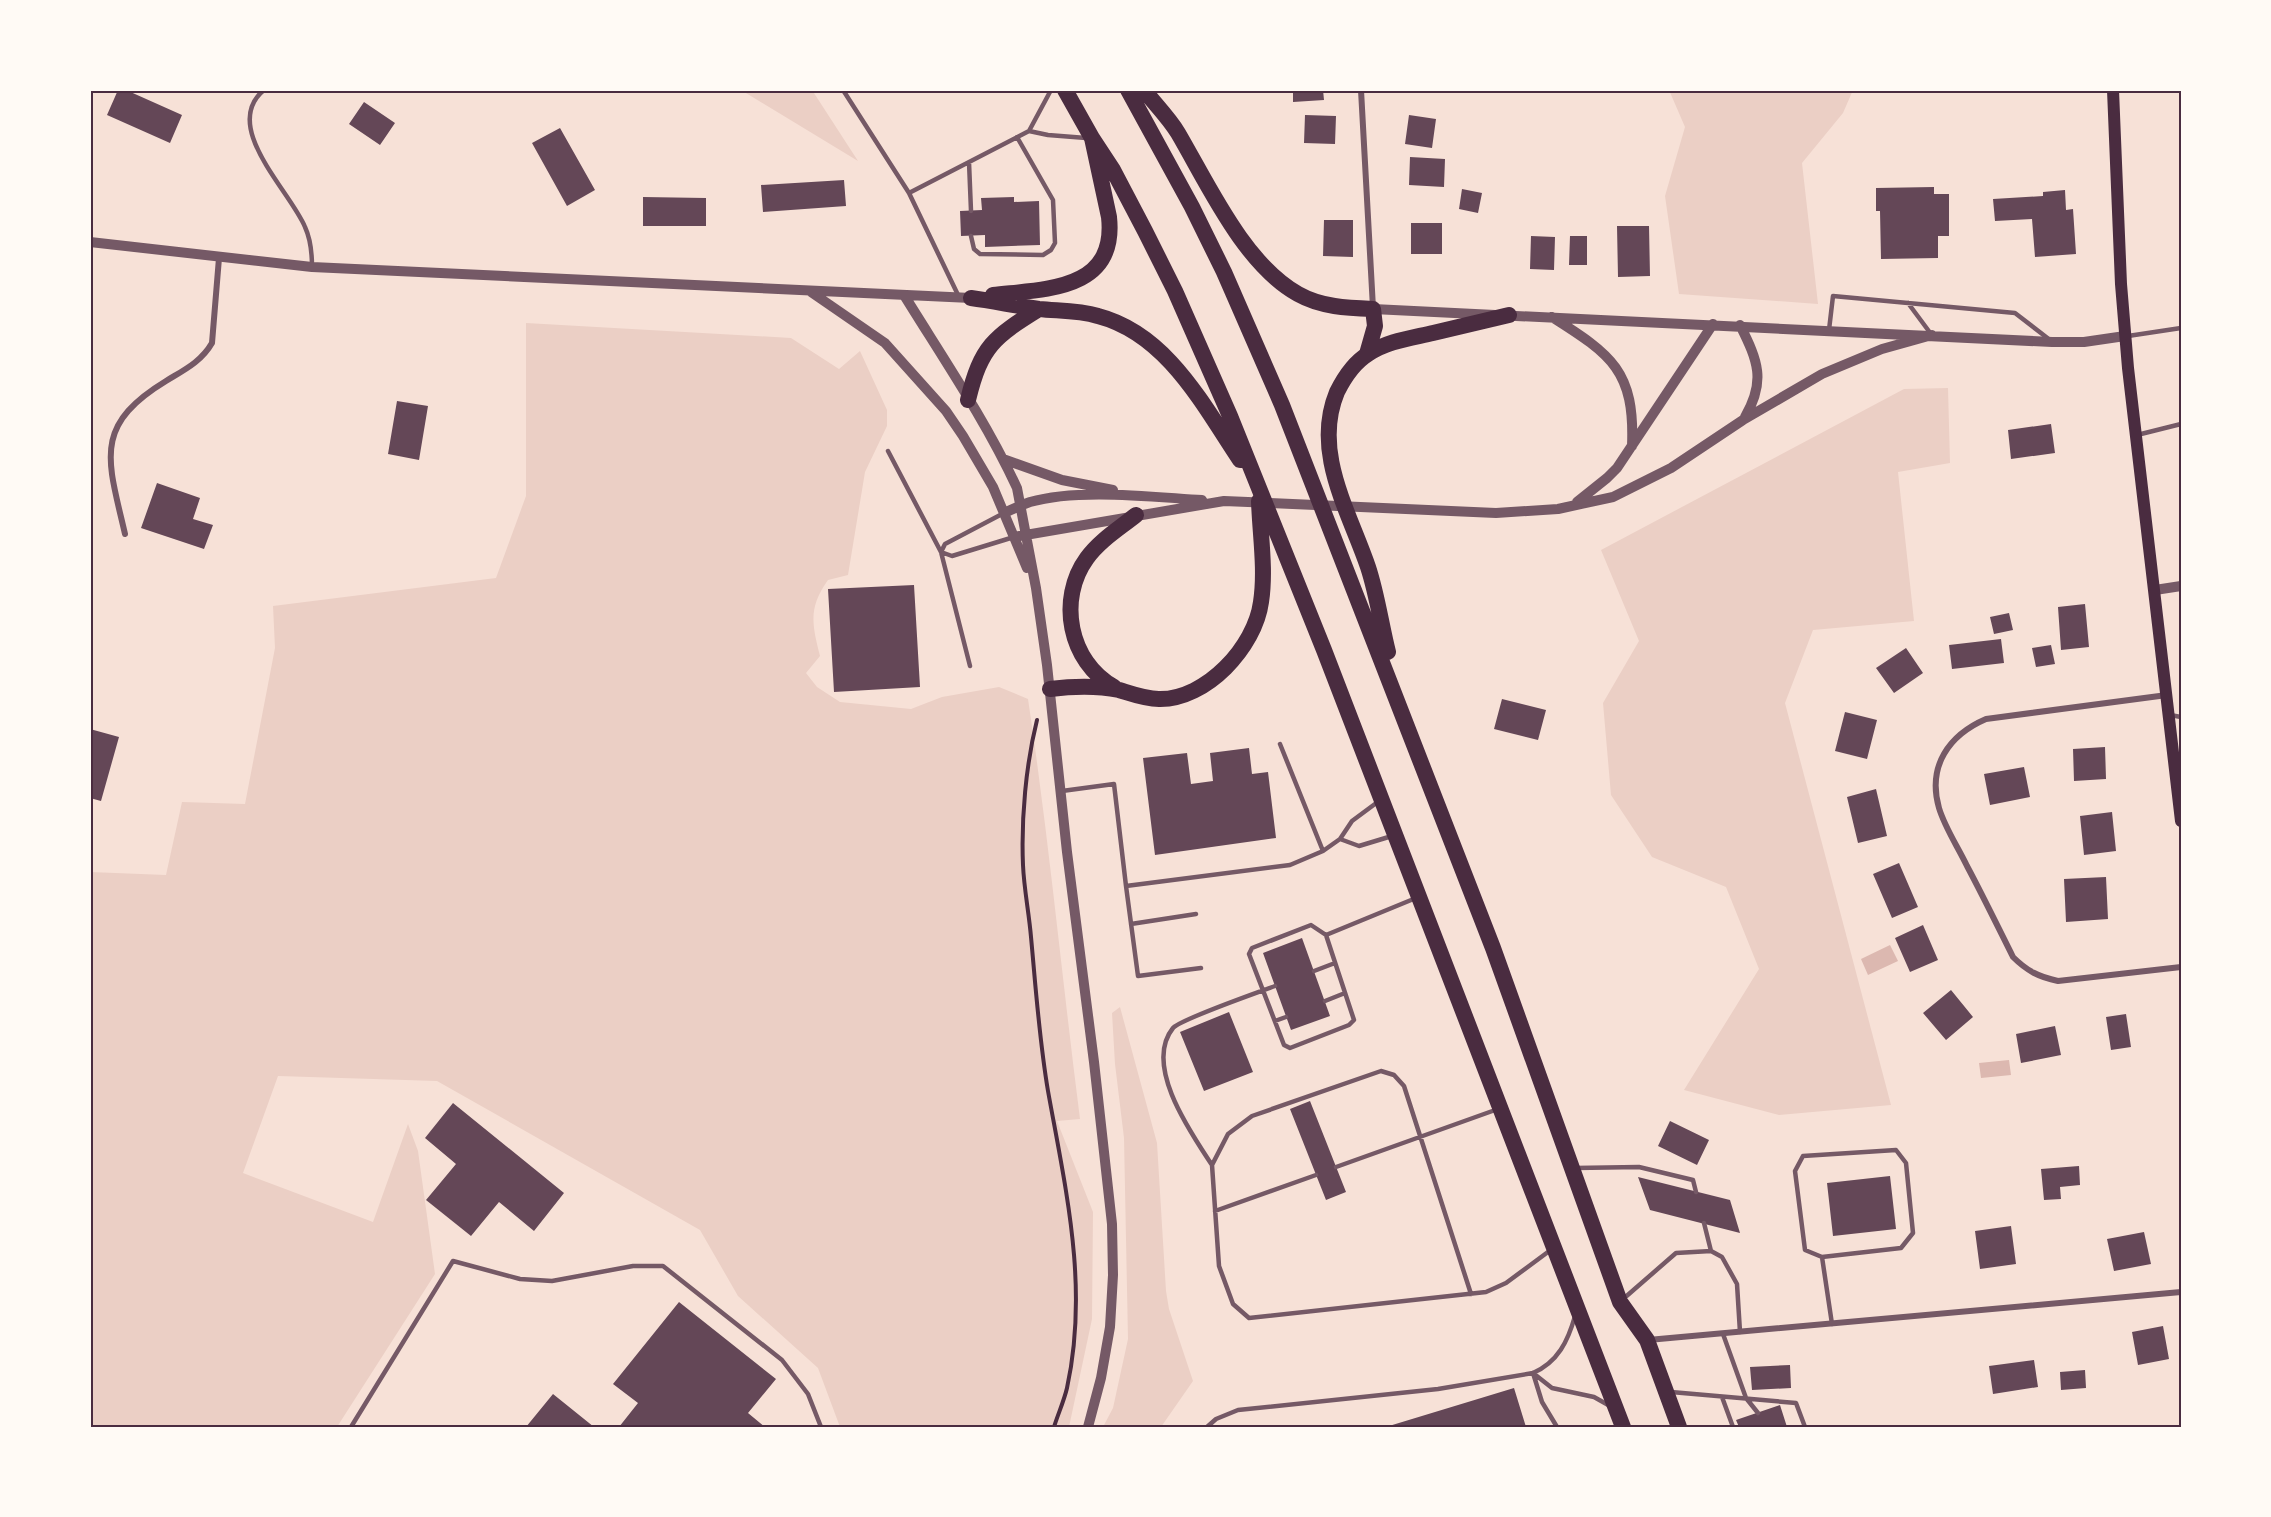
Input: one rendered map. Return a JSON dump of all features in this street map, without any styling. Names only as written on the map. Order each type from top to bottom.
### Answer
[{"type":"highway","points":[[1065,90],[1113,170],[1175,291],[1221,395],[1381,799],[1623,1427]]},
{"type":"highway","points":[[1128,90],[1192,207],[1254,339],[1282,405],[1493,948],[1620,1302],[1647,1340],[1679,1427]]},
{"type":"highway","points":[[1144,90],[1177,131],[1209,190],[1231,224],[1271,273],[1298,294],[1311,300],[1341,307],[1373,309],[1375,326],[1367,354]]},
{"type":"highway","points":[[965,297],[1065,286],[1080,280],[1100,262],[1106,252],[1110,229],[1092,138]]},
{"type":"highway","points":[[965,297],[1101,316],[1151,344],[1180,374],[1258,487],[1261,602],[1253,627],[1238,652],[1218,674],[1184,696],[1159,699],[1083,686],[1050,689]]},
{"type":"highway","points":[[968,400],[977,366],[989,346],[1005,331],[1039,309]]},
{"type":"highway","points":[[1402,711],[1368,569],[1335,482],[1329,446],[1329,421],[1336,395],[1346,377],[1367,354],[1392,343],[1509,315]]},
{"type":"highway","points":[[1120,691],[1100,678],[1084,658],[1074,636],[1070,600],[1076,578],[1087,557],[1136,515]]},
{"type":"main road","points":[[2113,90],[2125,336],[2168,695],[2176,716],[2181,821]]},
{"type":"street","points":[[1362,90],[1373,309],[1740,325],[2052,342],[2084,342],[2125,336]]},
{"type":"street","points":[[90,242],[312,267],[965,297]]},
{"type":"street","points":[[125,534],[111,463],[112,440],[116,426],[126,412],[147,392],[198,362],[206,353],[212,343],[219,258]]},
{"type":"street","points":[[809,291],[885,343],[920,382],[963,436],[993,487],[1004,513],[1020,536]]},
{"type":"street","points":[[904,295],[1003,459],[1017,488],[1020,506],[1020,536],[1036,588],[1050,689],[1112,1224],[1113,1275],[1110,1326],[1101,1378],[1088,1427]]},
{"type":"street","points":[[1552,317],[1583,337],[1615,364],[1627,386],[1630,397],[1633,420],[1632,446]]},
{"type":"street","points":[[1575,504],[1607,478],[1632,446],[1713,324]]},
{"type":"street","points":[[1740,325],[1754,354],[1758,374],[1753,404],[1743,420]]},
{"type":"street","points":[[1004,513],[1043,500],[1096,495],[1496,513],[1539,511],[1613,497],[1671,468],[1743,420],[1801,385],[1842,364],[1882,349],[1932,335]]},
{"type":"street","points":[[1003,459],[1062,480],[1155,497]]},
{"type":"street","points":[[1020,536],[1224,501]]},
{"type":"street","points":[[2155,590],[2181,586]]},
{"type":"street","points":[[2168,695],[1986,719],[1968,727],[1953,740],[1943,755],[1937,772],[1936,789],[1943,818],[2013,957],[2026,970],[2041,978],[2058,981],[2181,967]]},
{"type":"street","points":[[1647,1340],[2181,1292]]},
{"type":"lane","points":[[264,90],[256,97],[248,113],[253,140],[305,225],[312,249],[312,267]]},
{"type":"lane","points":[[843,90],[909,193],[965,297]]},
{"type":"lane","points":[[909,193],[1029,131],[1051,90]]},
{"type":"lane","points":[[1029,131],[1048,135],[1092,138]]},
{"type":"lane","points":[[972,236],[974,249],[980,254],[1042,255],[1051,250],[1055,243],[1053,200],[1017,137]]},
{"type":"lane","points":[[969,162],[971,211]]},
{"type":"lane","points":[[1829,330],[1833,296],[2015,313],[2052,342]]},
{"type":"lane","points":[[1908,303],[1932,335]]},
{"type":"lane","points":[[2125,336],[2181,328]]},
{"type":"lane","points":[[2136,436],[2181,424]]},
{"type":"lane","points":[[888,451],[940,552],[970,666]]},
{"type":"lane","points":[[940,552],[945,544],[1004,513]]},
{"type":"lane","points":[[940,552],[952,556],[1020,536]]},
{"type":"lane","points":[[1280,744],[1323,851]]},
{"type":"lane","points":[[1061,791],[1114,784],[1138,976],[1201,968]]},
{"type":"lane","points":[[1126,886],[1290,865],[1323,851],[1340,839],[1352,821],[1381,799]]},
{"type":"lane","points":[[1340,839],[1359,846],[1395,835]]},
{"type":"lane","points":[[1326,935],[1419,897]]},
{"type":"lane","points":[[1131,924],[1196,914]]},
{"type":"lane","points":[[1311,925],[1326,935],[1335,963],[1354,1020],[1349,1025],[1290,1048],[1284,1046],[1249,954],[1252,948],[1311,925]]},
{"type":"lane","points":[[1314,971],[1335,963]]},
{"type":"lane","points":[[1275,986],[1174,1026],[1164,1046],[1165,1075],[1187,1126],[1212,1165],[1219,1266],[1233,1304],[1249,1318],[1486,1293],[1506,1283],[1554,1248]]},
{"type":"lane","points":[[1325,1001],[1346,993]]},
{"type":"lane","points":[[1275,1021],[1286,1017]]},
{"type":"lane","points":[[1212,1165],[1228,1134],[1252,1116],[1381,1071],[1394,1075],[1404,1086],[1471,1294]]},
{"type":"lane","points":[[1336,1167],[1500,1108]]},
{"type":"lane","points":[[1896,1150],[1906,1163],[1913,1233],[1901,1248],[1822,1257],[1805,1250],[1795,1171],[1803,1156],[1896,1150]]},
{"type":"lane","points":[[1571,1168],[1639,1167],[1693,1180],[1696,1192]]},
{"type":"lane","points":[[1215,1211],[1316,1175]]},
{"type":"lane","points":[[1704,1224],[1711,1251]]},
{"type":"lane","points":[[1620,1302],[1676,1253],[1711,1251],[1722,1257],[1737,1284],[1740,1332]]},
{"type":"lane","points":[[1822,1257],[1832,1324]]},
{"type":"lane","points":[[351,1427],[453,1261],[520,1279],[552,1281],[633,1266],[663,1266],[782,1360],[808,1394],[821,1427]]},
{"type":"lane","points":[[1207,1427],[1216,1419],[1238,1410],[1438,1389],[1533,1373],[1545,1368],[1558,1356],[1570,1335],[1577,1308]]},
{"type":"lane","points":[[1724,1334],[1746,1398],[1758,1413]]},
{"type":"lane","points":[[1533,1373],[1552,1388],[1594,1397],[1616,1410]]},
{"type":"lane","points":[[1533,1373],[1542,1402],[1557,1427]]},
{"type":"lane","points":[[1666,1392],[1796,1403],[1804,1427]]},
{"type":"lane","points":[[1722,1397],[1733,1427]]},
{"type":"path","points":[[1050,689],[1036,722],[1027,784],[1023,866],[1031,936],[1036,1016],[1063,1170],[1077,1267],[1077,1316],[1067,1389],[1054,1427]]},
{"type":"shaded area","points":[[741,90],[812,90],[858,161]]},
{"type":"shaded area","points":[[1669,90],[1853,90],[1843,113],[1802,163],[1818,304],[1679,294],[1665,196],[1685,127]]},
{"type":"shaded area","points":[[526,323],[791,338],[839,369],[860,351],[887,410],[887,426],[865,472],[848,575],[828,580],[817,599],[814,625],[820,656],[806,673],[817,687],[840,702],[911,709],[942,697],[999,687],[1028,699],[1080,1119],[1057,1121],[1093,1212],[1092,1319],[1069,1427],[840,1427],[818,1368],[738,1296],[700,1230],[437,1081],[278,1076],[243,1173],[373,1222],[408,1124],[418,1151],[435,1274],[337,1427],[90,1427],[90,872],[166,875],[182,802],[245,804],[275,648],[273,606],[496,578],[526,496]]},
{"type":"shaded area","points":[[1948,388],[1950,463],[1898,472],[1914,621],[1813,630],[1785,703],[1891,1105],[1779,1115],[1684,1090],[1759,969],[1726,887],[1652,857],[1611,795],[1603,703],[1639,641],[1601,550],[1904,389]]},
{"type":"shaded area","points":[[1890,945],[1898,961],[1868,975],[1861,959]]},
{"type":"shaded area","points":[[1120,1007],[1157,1143],[1166,1291],[1169,1309],[1193,1381],[1161,1427],[1103,1427],[1113,1408],[1128,1339],[1124,1138],[1115,1064],[1112,1013]]},
{"type":"shaded area","points":[[2009,1060],[2011,1075],[1981,1078],[1979,1063]]},
{"type":"building","points":[[118,90],[126,90],[182,115],[170,143],[107,115]]},
{"type":"building","points":[[1293,90],[1323,90],[1324,100],[1293,102]]},
{"type":"building","points":[[364,102],[395,123],[380,145],[349,124]]},
{"type":"building","points":[[1305,115],[1336,116],[1335,144],[1304,143]]},
{"type":"building","points":[[1409,115],[1436,119],[1432,148],[1405,144]]},
{"type":"building","points":[[560,128],[595,190],[567,206],[532,143]]},
{"type":"building","points":[[1410,157],[1445,159],[1444,187],[1409,185]]},
{"type":"building","points":[[844,180],[846,206],[763,212],[761,185]]},
{"type":"building","points":[[1934,187],[1934,194],[1949,194],[1949,236],[1938,236],[1938,258],[1881,259],[1880,211],[1876,211],[1876,188]]},
{"type":"building","points":[[1462,189],[1482,193],[1478,213],[1459,209]]},
{"type":"building","points":[[2065,190],[2066,210],[2073,209],[2076,254],[2035,257],[2032,219],[1995,221],[1993,199],[2043,196],[2043,192]]},
{"type":"building","points":[[643,197],[706,198],[706,226],[643,226]]},
{"type":"building","points":[[1014,197],[1014,202],[1039,201],[1040,245],[985,247],[985,235],[961,236],[960,211],[982,210],[981,198]]},
{"type":"building","points":[[1324,220],[1353,220],[1353,257],[1323,256]]},
{"type":"building","points":[[1411,223],[1442,223],[1442,254],[1411,254]]},
{"type":"building","points":[[1617,226],[1649,226],[1650,276],[1618,277]]},
{"type":"building","points":[[1531,236],[1555,237],[1554,270],[1530,269]]},
{"type":"building","points":[[1570,236],[1587,236],[1587,265],[1569,265]]},
{"type":"building","points":[[397,401],[428,406],[419,460],[388,454]]},
{"type":"building","points":[[2051,424],[2055,453],[2011,459],[2008,430]]},
{"type":"building","points":[[157,483],[200,498],[193,519],[213,525],[204,549],[141,528]]},
{"type":"building","points":[[914,585],[920,687],[834,692],[828,589]]},
{"type":"building","points":[[2085,604],[2089,647],[2061,650],[2058,607]]},
{"type":"building","points":[[2009,613],[2013,630],[1994,634],[1990,617]]},
{"type":"building","points":[[2001,639],[2004,663],[1952,669],[1949,645]]},
{"type":"building","points":[[2051,645],[2055,664],[2036,667],[2032,648]]},
{"type":"building","points":[[1906,648],[1923,673],[1894,693],[1876,668]]},
{"type":"building","points":[[1502,699],[1546,710],[1538,740],[1494,729]]},
{"type":"building","points":[[1845,712],[1877,720],[1867,759],[1835,751]]},
{"type":"building","points":[[90,729],[119,737],[101,801],[90,798]]},
{"type":"building","points":[[2105,747],[2106,779],[2074,781],[2073,749]]},
{"type":"building","points":[[1249,748],[1252,774],[1268,772],[1276,838],[1155,855],[1143,758],[1187,753],[1191,784],[1213,781],[1210,753]]},
{"type":"building","points":[[2024,767],[2030,797],[1990,805],[1984,774]]},
{"type":"building","points":[[1876,789],[1887,836],[1858,843],[1847,797]]},
{"type":"building","points":[[2112,812],[2116,851],[2084,855],[2080,816]]},
{"type":"building","points":[[1899,863],[1918,907],[1892,918],[1873,874]]},
{"type":"building","points":[[2106,877],[2108,919],[2066,922],[2064,879]]},
{"type":"building","points":[[1923,925],[1938,960],[1910,972],[1895,938]]},
{"type":"building","points":[[1302,938],[1330,1016],[1291,1030],[1263,953]]},
{"type":"building","points":[[1951,990],[1973,1017],[1946,1040],[1923,1013]]},
{"type":"building","points":[[1229,1012],[1253,1072],[1204,1091],[1180,1032]]},
{"type":"building","points":[[2126,1014],[2131,1047],[2111,1050],[2106,1017]]},
{"type":"building","points":[[2055,1026],[2061,1055],[2021,1063],[2016,1034]]},
{"type":"building","points":[[1310,1101],[1346,1192],[1326,1200],[1290,1109]]},
{"type":"building","points":[[453,1103],[564,1193],[534,1231],[499,1202],[471,1236],[426,1200],[456,1164],[425,1138]]},
{"type":"building","points":[[1670,1121],[1709,1140],[1697,1165],[1658,1146]]},
{"type":"building","points":[[2079,1166],[2080,1185],[2060,1187],[2061,1199],[2044,1200],[2041,1169]]},
{"type":"building","points":[[1890,1176],[1896,1229],[1833,1236],[1827,1183]]},
{"type":"building","points":[[1638,1177],[1730,1200],[1740,1233],[1650,1210]]},
{"type":"building","points":[[2011,1226],[2016,1264],[1980,1269],[1975,1231]]},
{"type":"building","points":[[2144,1232],[2151,1264],[2114,1271],[2107,1239]]},
{"type":"building","points":[[679,1302],[776,1379],[748,1413],[765,1427],[619,1427],[638,1403],[613,1384]]},
{"type":"building","points":[[2163,1326],[2169,1359],[2138,1365],[2132,1332]]},
{"type":"building","points":[[2034,1360],[2038,1387],[1993,1394],[1989,1366]]},
{"type":"building","points":[[1790,1365],[1791,1388],[1752,1390],[1750,1367]]},
{"type":"building","points":[[2085,1370],[2086,1388],[2061,1390],[2060,1372]]},
{"type":"building","points":[[1514,1388],[1526,1427],[1389,1427],[1389,1426]]},
{"type":"building","points":[[553,1394],[594,1427],[526,1427]]},
{"type":"building","points":[[1780,1405],[1787,1427],[1739,1427],[1736,1420]]}]
